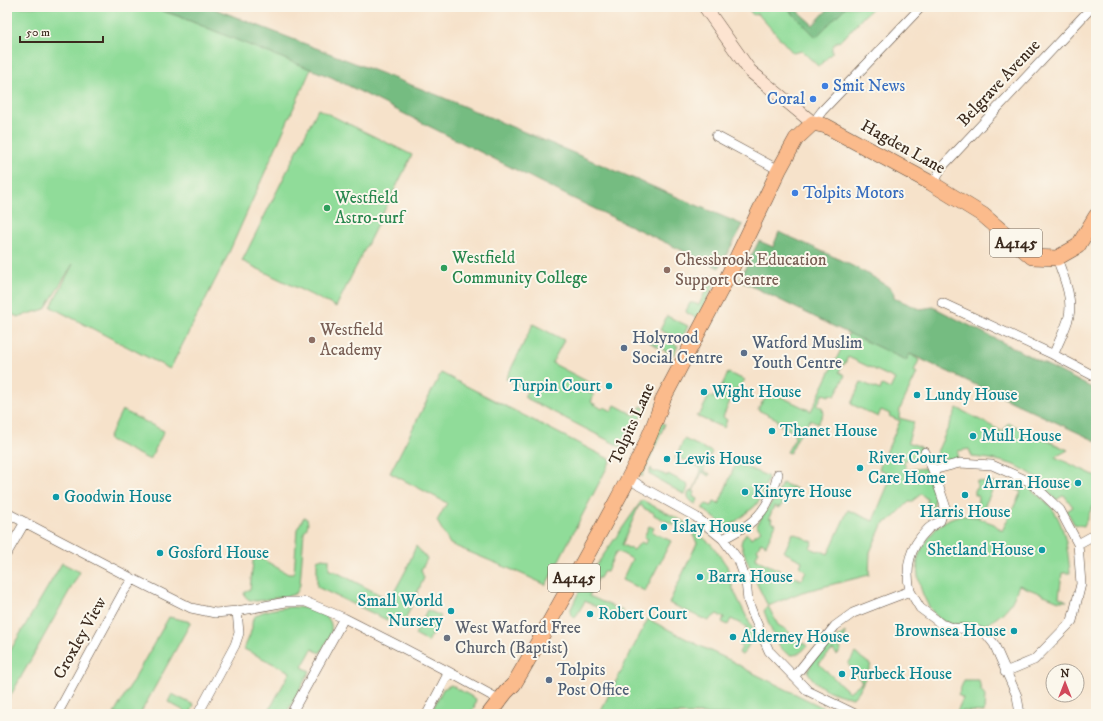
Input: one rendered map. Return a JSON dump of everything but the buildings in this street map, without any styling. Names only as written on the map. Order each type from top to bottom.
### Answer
[{"type":"main road","name":"Tolpits Lane","points":[[490,714],[506,692],[514,684],[554,615],[629,478],[657,420],[663,399],[728,276],[779,170],[796,139],[813,123]]},
{"type":"main road","name":"Hagden Lane","points":[[813,123],[826,126],[932,183],[983,215],[1032,257],[1057,258]]},
{"type":"main road","name":"A4145","points":[[1057,258],[1078,246],[1096,216]]},
{"type":"street","name":"Hagden Lane","points":[[705,7],[750,71],[813,123]]},
{"type":"street","points":[[813,123],[822,111],[921,7]]},
{"type":"street","name":"Belgrave Avenue","points":[[932,183],[937,177],[941,168],[1092,7]]},
{"type":"street","points":[[716,136],[779,170]]},
{"type":"street","points":[[1052,354],[1055,351],[1069,317],[1070,304],[1067,288],[1057,258]]},
{"type":"street","points":[[942,303],[1052,354],[1096,377]]},
{"type":"street","points":[[926,452],[945,505],[940,521],[927,529],[914,546],[909,557],[908,580],[910,591],[920,608],[941,624],[954,628],[974,630],[986,634],[994,644],[1005,672],[1017,696],[1020,714]]},
{"type":"street","points":[[933,470],[960,463],[992,465],[1028,481],[1060,510],[1078,544],[1082,584],[1072,622],[1034,660],[1005,672]]},
{"type":"street","points":[[723,539],[751,523],[762,511],[770,499],[776,485],[778,474]]},
{"type":"street","points":[[629,478],[696,517],[723,539],[739,561],[746,581],[748,601],[769,651],[808,691],[855,714]]},
{"type":"street","points":[[7,513],[132,579],[191,608],[214,613],[237,611],[286,602],[306,602],[344,618],[500,700]]},
{"type":"street","points":[[7,553],[25,522]]},
{"type":"street","points":[[1078,544],[1096,534]]},
{"type":"street","name":"Croxley View","points":[[57,714],[132,579]]},
{"type":"street","points":[[794,677],[835,626],[853,613],[910,591]]},
{"type":"street","points":[[198,714],[235,645],[239,633],[237,611]]},
{"type":"street","points":[[291,714],[344,618]]},
{"type":"street","points":[[427,714],[449,672]]},
{"type":"green space","points":[[7,7],[150,7],[178,16],[311,69],[227,257],[170,369],[51,307],[73,264],[45,309],[18,317],[7,312]]},
{"type":"green space","points":[[150,7],[210,7],[437,95],[743,225],[719,268],[572,198],[331,77],[178,16]]},
{"type":"green space","points":[[747,7],[786,7],[816,37],[846,7],[874,7],[845,37],[839,42],[837,41],[832,47],[832,53],[818,66],[802,51],[793,53],[758,14],[753,15]]},
{"type":"green space","points":[[786,7],[793,7],[813,25],[830,7],[846,7],[816,37]]},
{"type":"green space","name":"Westfield Astro-turf","points":[[318,109],[412,155],[336,307],[242,261]]},
{"type":"green space","points":[[779,232],[859,269],[875,278],[893,292],[894,298],[920,309],[933,307],[1096,390],[1096,441],[910,354],[906,360],[739,280],[759,241],[773,247]]},
{"type":"green space","points":[[713,275],[717,277],[698,319],[686,311],[690,303],[699,305]]},
{"type":"green space","points":[[667,316],[688,326],[681,341],[660,330]]},
{"type":"green space","points":[[533,324],[564,340],[552,363],[590,383],[586,391],[594,395],[591,402],[602,409],[604,407],[612,411],[615,405],[636,416],[641,406],[645,408],[625,449],[524,397],[527,391],[506,379]]},
{"type":"green space","points":[[849,333],[906,360],[910,354],[919,360],[914,371],[917,373],[900,409],[899,418],[914,422],[908,442],[921,447],[921,458],[914,460],[912,457],[904,461],[906,470],[925,468],[935,497],[933,509],[926,502],[928,500],[921,494],[909,502],[894,517],[882,525],[870,552],[869,575],[802,592],[768,606],[741,544],[746,533],[751,538],[761,531],[756,525],[777,494],[782,483],[797,489],[794,496],[787,493],[781,507],[779,506],[779,508],[774,506],[769,518],[772,519],[771,522],[776,524],[766,545],[761,542],[755,559],[801,580],[806,571],[800,567],[802,561],[784,552],[793,533],[813,542],[810,548],[828,554],[848,510],[873,521],[892,475],[879,469],[900,421],[881,410],[878,417],[851,404],[861,382],[880,390],[882,385],[890,389],[895,379],[848,357],[839,372],[845,375],[835,396],[823,394],[817,405],[823,408],[822,410],[824,411],[818,424],[810,420],[797,439],[790,453],[787,452],[795,438],[794,432],[778,424],[777,419],[758,410],[760,405],[771,392],[811,411]]},
{"type":"green space","points":[[654,334],[678,346],[673,355],[649,342]]},
{"type":"green space","points":[[441,373],[611,460],[546,585],[450,544],[437,521],[447,503],[390,473]]},
{"type":"green space","points":[[728,373],[745,380],[734,392],[723,417],[727,420],[724,428],[696,416],[700,414],[709,396],[713,398],[717,390],[719,391]]},
{"type":"green space","points":[[957,408],[1003,432],[1008,423],[1068,450],[1055,457],[1096,476],[1096,498],[1084,526],[1074,524],[1067,511],[1073,507],[1064,495],[1056,500],[1037,478],[1020,467],[997,460],[972,457],[969,449],[958,451],[958,458],[943,461],[938,457],[937,452]]},
{"type":"green space","points":[[122,410],[164,431],[150,460],[108,439]]},
{"type":"green space","points":[[658,422],[665,424],[642,477],[639,473]]},
{"type":"green space","points":[[684,439],[712,452],[703,471],[710,474],[709,476],[702,472],[693,491],[695,492],[693,497],[698,499],[696,504],[689,499],[688,494],[695,486],[701,471],[700,468],[685,460],[675,458]]},
{"type":"green space","points":[[736,463],[767,476],[768,479],[761,498],[755,506],[730,526],[725,526],[703,509],[703,507],[706,504],[712,506],[714,502],[719,504]]},
{"type":"green space","points":[[651,468],[653,472],[659,472],[667,476],[668,474],[687,484],[688,487],[685,495],[649,474]]},
{"type":"green space","points":[[977,481],[996,483],[978,518],[994,524],[1002,531],[1021,492],[1013,488],[1016,486],[1026,486],[1050,506],[1059,521],[1067,547],[1070,573],[1062,573],[1059,597],[1067,601],[1059,601],[1019,585],[1014,597],[1005,610],[982,626],[971,627],[945,622],[932,611],[920,585],[917,566],[919,555],[931,535],[937,528],[949,519],[958,516],[977,517],[978,495],[975,495],[975,489],[977,489]]},
{"type":"green space","points":[[642,500],[692,526],[689,533],[676,522],[674,525],[654,515],[654,513],[643,508],[642,505],[638,507],[622,545],[634,550],[641,542],[645,544],[648,539],[644,537],[649,526],[654,528],[652,532],[671,541],[645,591],[622,580],[632,559],[619,552],[616,552],[607,571],[604,571],[600,578],[598,578],[589,596],[623,611],[619,619],[585,601],[575,618],[571,615],[570,611],[581,587]]},
{"type":"green space","points":[[304,517],[307,519],[308,524],[304,532],[300,584],[298,591],[292,595],[257,601],[247,598],[244,593],[250,589],[254,554],[288,574],[294,574],[297,529]]},
{"type":"green space","points":[[695,531],[712,545],[727,566],[733,589],[753,630],[757,642],[752,641],[742,655],[739,653],[742,647],[739,645],[747,627],[731,619],[728,625],[722,622],[724,618],[717,614],[708,621],[669,603],[697,543],[693,535]]},
{"type":"green space","points":[[416,546],[427,559],[421,570],[424,578],[402,627],[317,587],[317,560],[322,558],[329,559],[329,570],[334,571],[390,600],[406,570]]},
{"type":"green space","points":[[62,563],[80,572],[7,702],[7,656]]},
{"type":"green space","points":[[768,606],[778,625],[787,630],[799,642],[807,646],[799,653],[792,655],[785,652],[780,646],[770,628],[764,611]]},
{"type":"green space","points":[[291,607],[311,609],[324,615],[331,624],[331,631],[327,642],[320,653],[312,649],[302,667],[310,671],[286,714],[267,714],[290,672],[244,649],[252,630],[252,621],[255,616],[259,613],[270,610]]},
{"type":"green space","points":[[427,610],[441,616],[428,642],[415,635]]},
{"type":"green space","points":[[169,617],[191,622],[140,714],[114,714]]},
{"type":"green space","points":[[648,619],[747,670],[836,714],[599,714]]},
{"type":"green space","points":[[845,632],[845,640],[839,645],[841,650],[837,655],[833,650],[819,663],[849,692],[862,682],[848,664],[855,653],[871,665],[859,691],[853,698],[840,695],[821,687],[808,672],[810,666],[818,655]]},
{"type":"green space","points":[[964,680],[979,680],[981,690],[985,695],[984,712],[962,711],[962,714],[956,714],[963,698],[958,695]]},
{"type":"green space","points":[[451,685],[476,699],[474,708],[469,714],[430,714],[443,689]]},
{"type":"green space","points":[[172,694],[194,705],[190,714],[168,702]]},
{"type":"place","name":"Smit News","points":[[825,86]]},
{"type":"place","name":"Coral","points":[[813,99]]},
{"type":"place","name":"Tolpits Motors","points":[[795,193]]},
{"type":"place","name":"Westfield Astro-turf","points":[[327,208]]},
{"type":"place","name":"Westfield Community College","points":[[444,268]]},
{"type":"place","name":"Chessbrook Education Support Centre","points":[[667,270]]},
{"type":"place","name":"Westfield Academy","points":[[312,340]]},
{"type":"place","name":"Holyrood Social Centre","points":[[624,348]]},
{"type":"place","name":"Watford Muslim Youth Centre","points":[[744,353]]},
{"type":"place","name":"Turpin Court","points":[[609,386]]},
{"type":"place","name":"Wight House","points":[[704,392]]},
{"type":"place","name":"Lundy House","points":[[917,395]]},
{"type":"place","name":"Thanet House","points":[[772,431]]},
{"type":"place","name":"Mull House","points":[[973,436]]},
{"type":"place","name":"Lewis House","points":[[667,459]]},
{"type":"place","name":"River Court Care Home","points":[[860,468]]},
{"type":"place","name":"Arran House","points":[[1078,483]]},
{"type":"place","name":"Kintyre House","points":[[745,492]]},
{"type":"place","name":"Harris House","points":[[965,495]]},
{"type":"place","name":"Goodwin House","points":[[56,497]]},
{"type":"place","name":"Islay House","points":[[664,527]]},
{"type":"place","name":"Shetland House","points":[[1042,550]]},
{"type":"place","name":"Gosford House","points":[[160,553]]},
{"type":"place","name":"Barra House","points":[[700,577]]},
{"type":"place","name":"Small World Nursery","points":[[451,611]]},
{"type":"place","name":"Robert Court","points":[[590,614]]},
{"type":"place","name":"Brownsea House","points":[[1014,631]]},
{"type":"place","name":"Alderney House","points":[[733,637]]},
{"type":"place","name":"West Watford Free Church (Baptist)","points":[[447,638]]},
{"type":"place","name":"Purbeck House","points":[[842,674]]},
{"type":"place","name":"Tolpits Post Office","points":[[549,680]]}]
